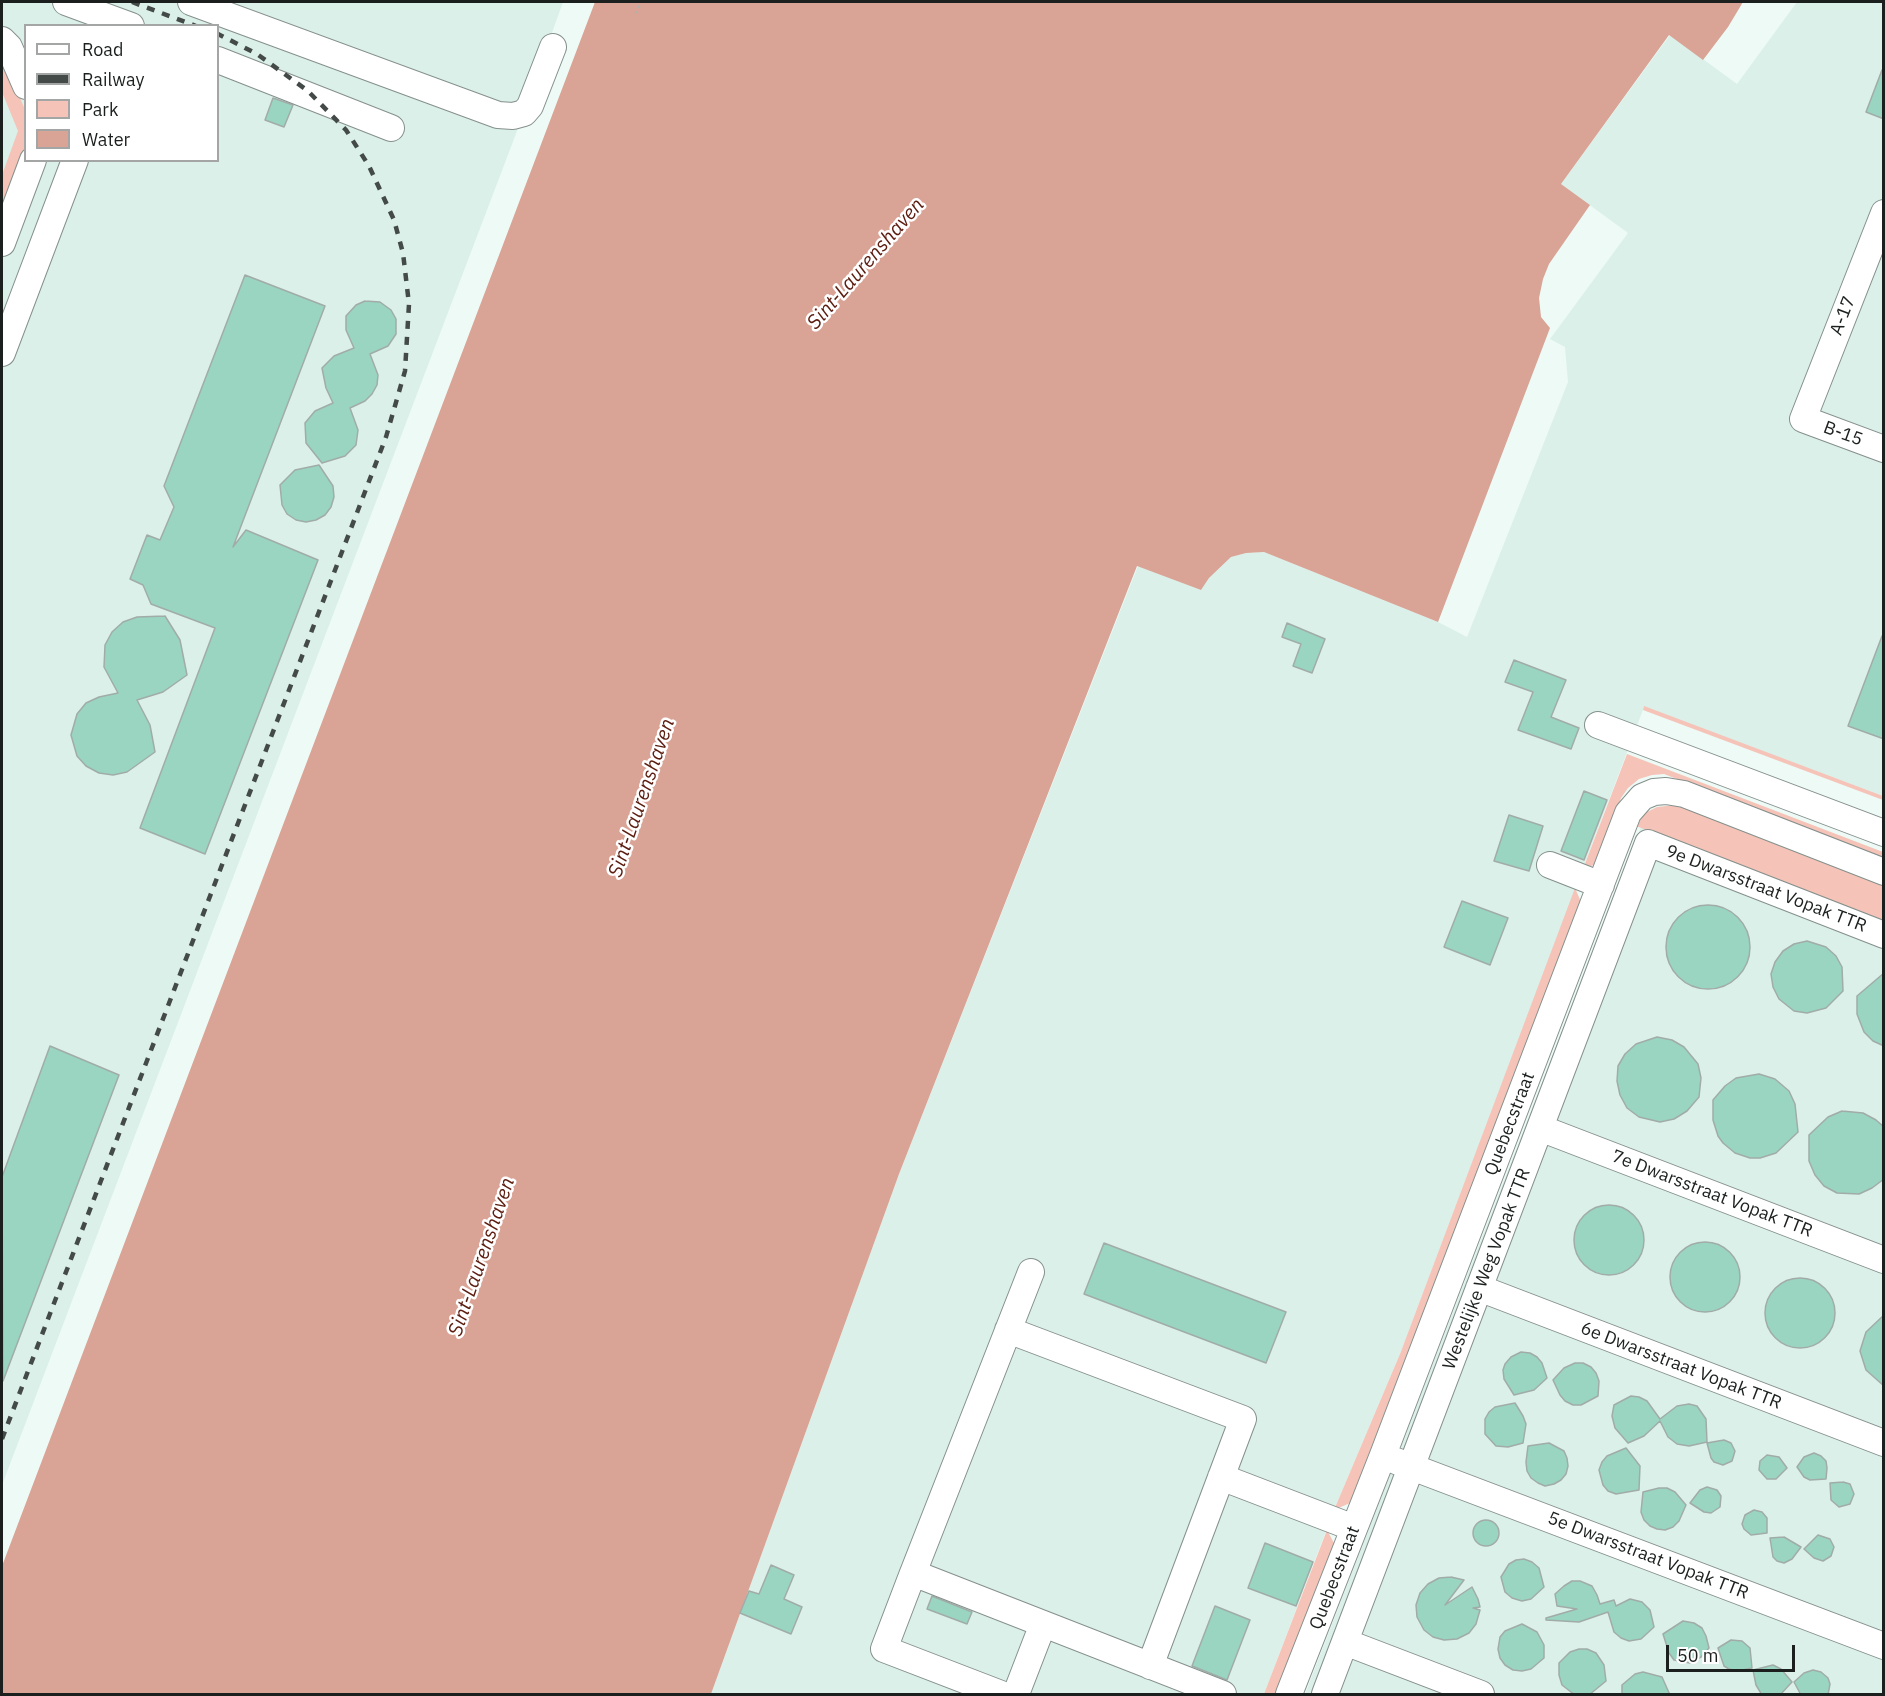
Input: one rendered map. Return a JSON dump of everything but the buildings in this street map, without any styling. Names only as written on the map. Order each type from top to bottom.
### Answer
[{"type":"street","points":[[66,2],[125,24]]},
{"type":"street","points":[[191,2],[498,115],[524,113],[530,106],[553,47]]},
{"type":"street","points":[[2,40],[9,47],[24,81]]},
{"type":"street","points":[[219,60],[391,128]]},
{"type":"street","points":[[2,243],[32,162]]},
{"type":"street","points":[[2,353],[74,162]]},
{"type":"street","name":"A-17","points":[[1803,418],[1884,213]]},
{"type":"street","name":"B-15","points":[[1803,418],[1884,449]]},
{"type":"street","points":[[1598,725],[1884,833]]},
{"type":"street","name":"Quebecstraat","points":[[1289,1695],[1628,813],[1642,797],[1654,792],[1684,794],[1884,872]]},
{"type":"street","name":"9e Dwarsstraat Vopak TTR","points":[[1648,843],[1884,935]]},
{"type":"street","name":"Westelijke Weg Vopak TTR","points":[[1325,1695],[1648,843]]},
{"type":"street","points":[[1550,865],[1601,885]]},
{"type":"street","name":"7e Dwarsstraat Vopak TTR","points":[[1540,1128],[1884,1260]]},
{"type":"street","points":[[1001,1695],[884,1649],[1030,1272]]},
{"type":"street","name":"6e Dwarsstraat Vopak TTR","points":[[1479,1288],[1884,1443]]},
{"type":"street","points":[[1008,1330],[1243,1419],[1150,1666]]},
{"type":"street","name":"5e Dwarsstraat Vopak TTR","points":[[1383,1455],[1884,1646]]},
{"type":"street","points":[[1221,1477],[1354,1528]]},
{"type":"street","points":[[913,1573],[1223,1695]]},
{"type":"street","points":[[1016,1695],[1043,1624]]},
{"type":"street","points":[[1345,1642],[1481,1695]]},
{"type":"path","points":[[636,13],[640,2]]},
{"type":"shaded area","points":[[2,2],[563,2],[514,139],[2,1485]]},
{"type":"shaded area","points":[[1797,2],[1883,2],[1883,796],[1644,707],[1400,1354],[1334,1510],[1264,1694],[711,1694],[899,1174],[1138,566],[1201,590],[1209,578],[1231,557],[1264,552],[1438,622],[1467,637],[1568,382],[1565,347],[1550,339],[1628,233],[1561,184],[1670,35],[1737,84]]},
{"type":"shaded area","points":[[1641,827],[1883,920],[1883,1694],[1305,1694]]},
{"type":"green space","points":[[2,56],[24,107],[24,158],[2,218],[2,175],[18,131],[2,92]]},
{"type":"green space","points":[[1644,706],[1883,796],[1883,800],[1643,710]]},
{"type":"green space","points":[[1627,754],[1883,852],[1883,859],[1664,774],[1639,779],[1628,788],[1621,798],[1599,863],[1583,869]]},
{"type":"green space","points":[[1676,805],[1883,883],[1883,920],[1636,826],[1645,813],[1657,807]]},
{"type":"green space","points":[[1575,888],[1581,902],[1350,1503],[1334,1510],[1400,1354]]},
{"type":"green space","points":[[1327,1530],[1335,1545],[1278,1694],[1264,1694]]},
{"type":"water","name":"Sint-Laurenshaven","points":[[595,2],[1743,2],[1728,27],[1703,60],[1669,35],[1561,184],[1590,205],[1549,264],[1543,279],[1539,298],[1541,317],[1550,328],[1438,622],[1264,552],[1231,557],[1209,578],[1201,590],[1137,566],[899,1174],[711,1694],[2,1694],[2,1566]]},
{"type":"railway","points":[[132,2],[191,24]]},
{"type":"railway","points":[[2,1439],[386,437],[405,371],[409,304],[403,253],[394,220],[369,166],[346,130],[308,91],[257,54],[219,35]]}]
